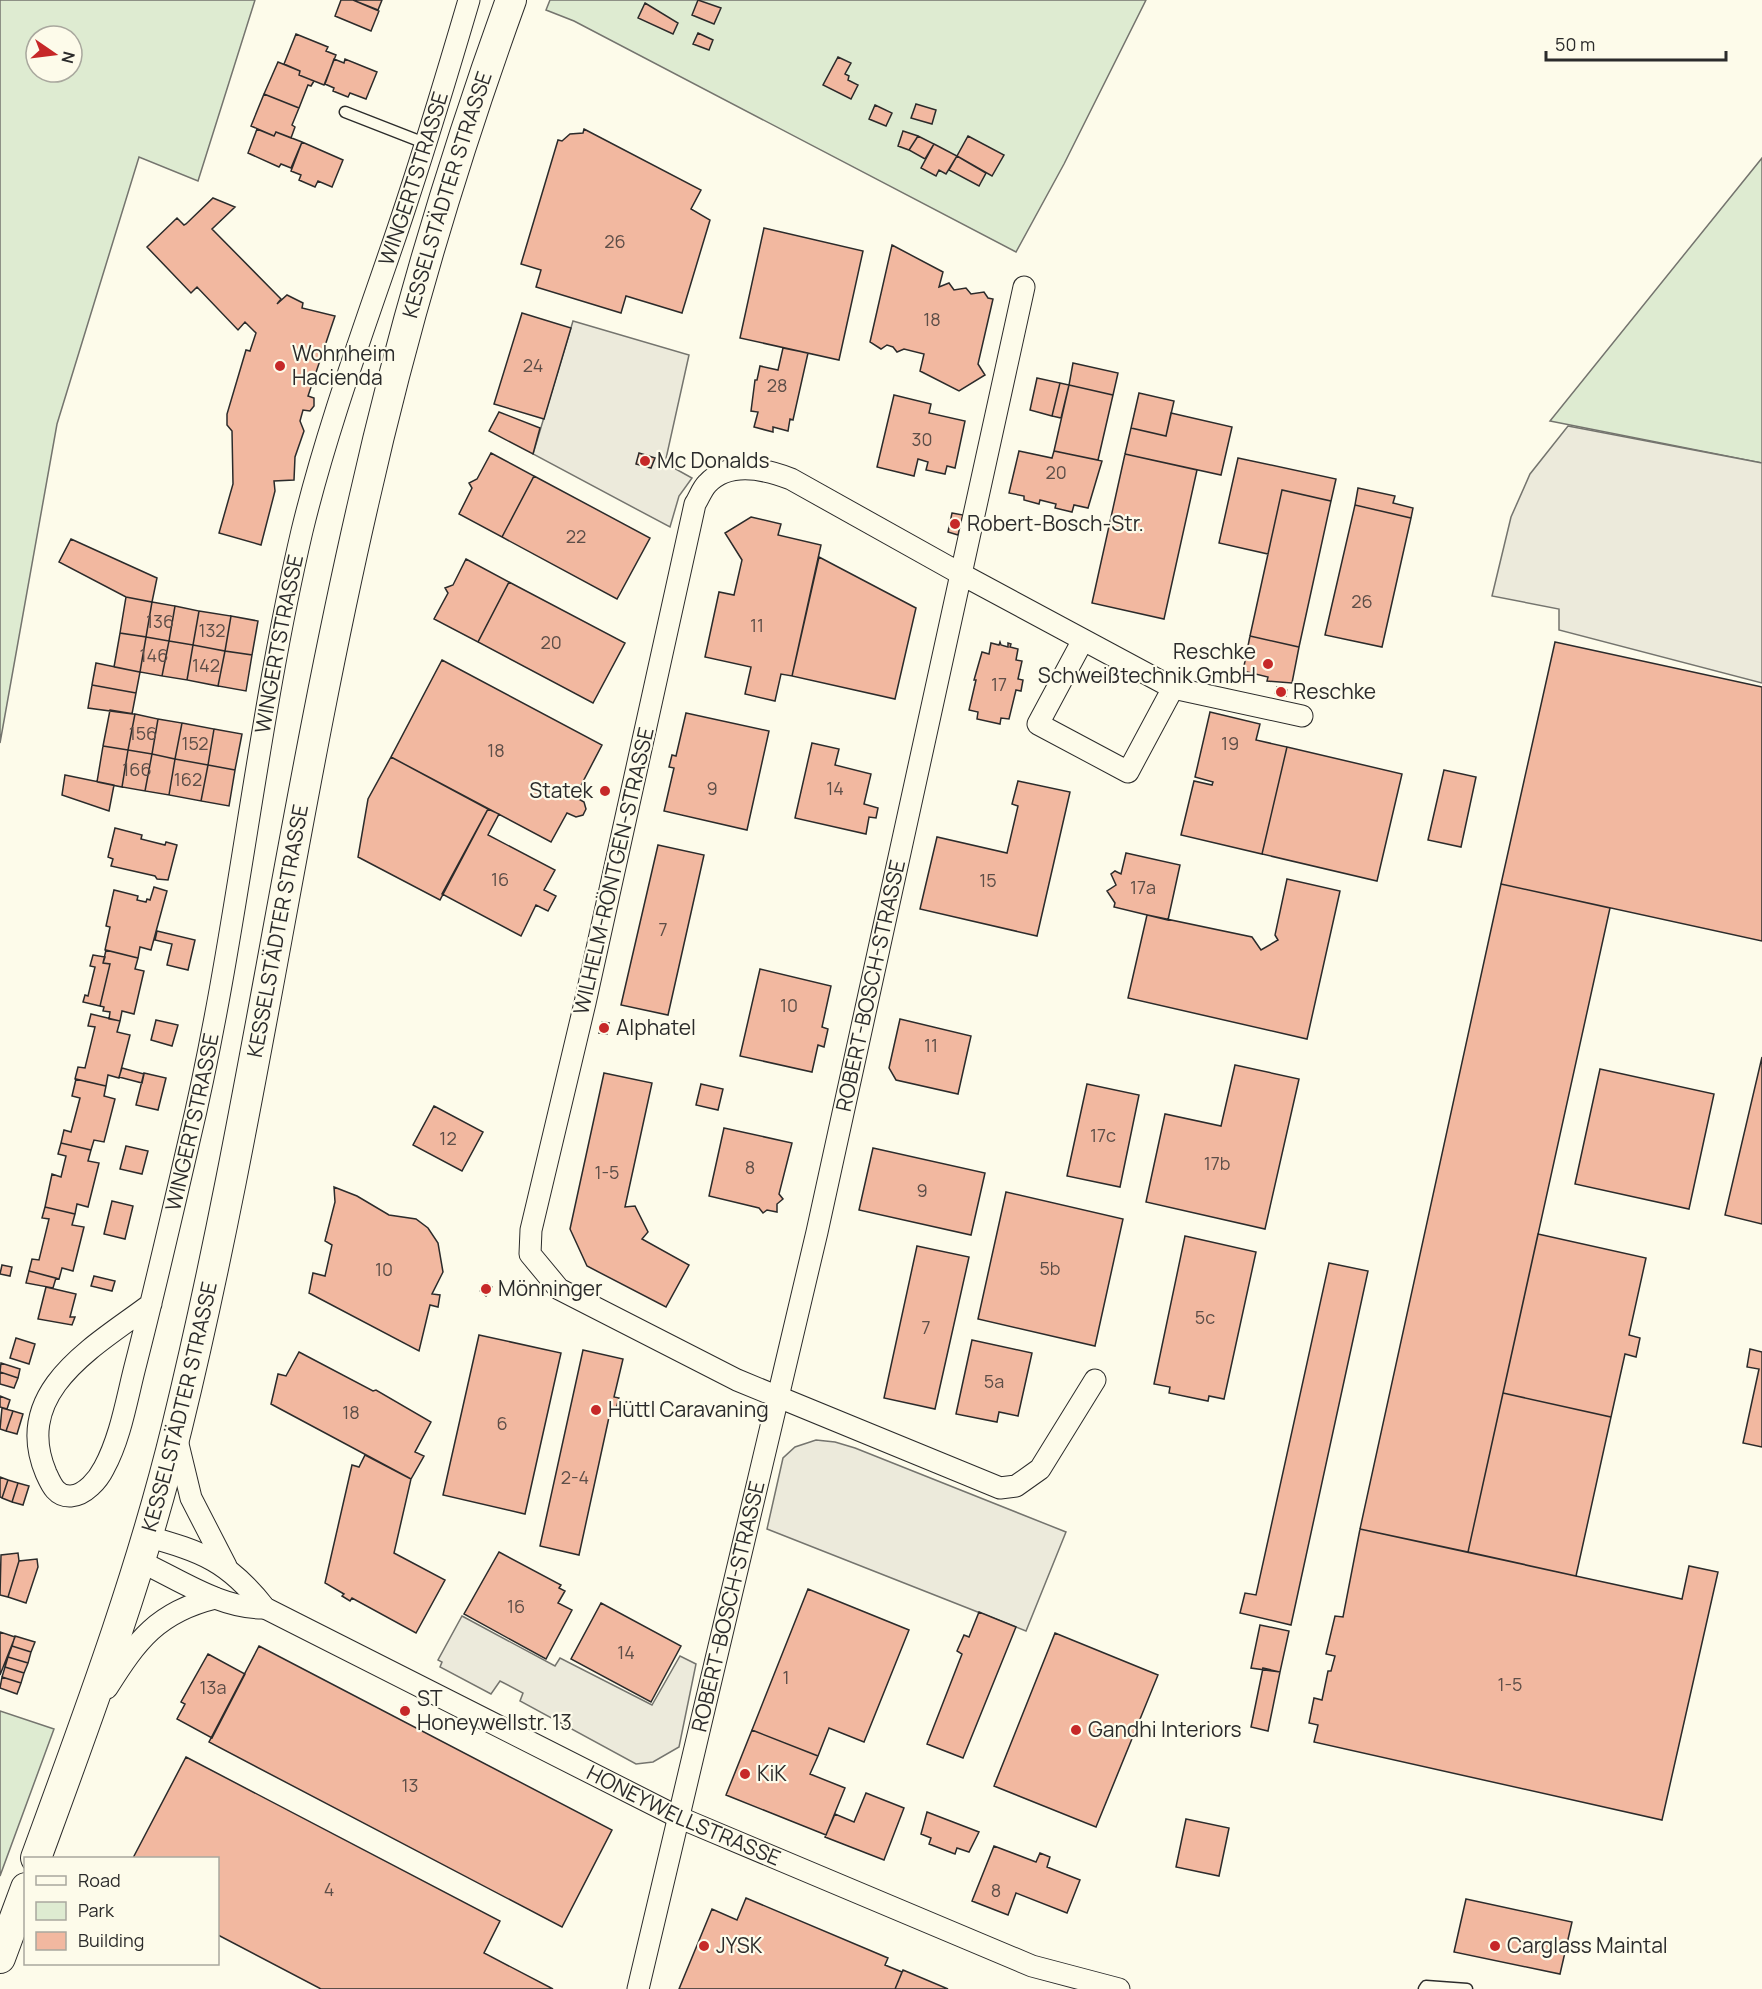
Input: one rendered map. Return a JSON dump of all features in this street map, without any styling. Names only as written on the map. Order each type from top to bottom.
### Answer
[{"type":"main road","name":"KESSELSTÄDTER STRASSE","points":[[36,1857],[89,1716],[176,1434],[223,1223],[364,496],[426,262],[511,0]]},
{"type":"main road","points":[[0,1958],[24,1893]]},
{"type":"street","name":"WINGERTSTRASSE","points":[[151,1304],[74,1363],[60,1377],[47,1398],[39,1428],[41,1456],[54,1489],[65,1496],[75,1496],[86,1489],[98,1478],[109,1459],[151,1304],[198,1103],[229,943],[282,624],[302,531],[321,454],[427,144],[469,0]]},
{"type":"street","name":"ROBERT-BOSCH-STRASSE","points":[[638,1989],[779,1397],[1024,287]]},
{"type":"street","name":"WILHELM-RÖNTGEN-STRASSE","points":[[779,1397],[737,1380],[559,1289],[530,1254],[531,1230],[585,1003],[684,547],[696,504],[707,483],[727,472],[747,468],[771,471],[791,479],[961,574]]},
{"type":"street","points":[[961,574],[1173,688],[1302,716]]},
{"type":"street","points":[[1083,640],[1038,724],[1128,772],[1173,688]]},
{"type":"street","points":[[779,1397],[1000,1488],[1016,1485],[1040,1469],[1095,1380]]},
{"type":"street","name":"HONEYWELLSTRASSE","points":[[176,1434],[190,1498],[226,1566]]},
{"type":"street","name":"HONEYWELLSTRASSE","points":[[142,1548],[178,1545],[226,1566],[247,1585],[265,1608],[678,1817],[1032,1966],[1119,1989]]},
{"type":"street","name":"HONEYWELLSTRASSE","points":[[142,1548],[215,1598],[248,1609],[265,1608]]},
{"type":"street","points":[[89,1716],[130,1652],[164,1617],[192,1604],[215,1598]]},
{"type":"lane","points":[[345,112],[427,144]]},
{"type":"lane","points":[[1424,1989],[1426,1986],[1467,1989]]},
{"type":"green space","points":[[0,0],[255,0],[198,181],[139,157],[57,424],[0,743]]},
{"type":"green space","points":[[550,0],[1146,0],[1064,164],[1016,252],[574,21],[546,10]]},
{"type":"green space","points":[[1762,158],[1762,463],[1550,421]]},
{"type":"green space","points":[[0,1711],[54,1729],[0,1876]]},
{"type":"shaded area","points":[[573,321],[689,355],[665,463],[692,478],[679,496],[670,527],[533,454]]},
{"type":"shaded area","points":[[1568,426],[1762,463],[1762,683],[1559,630],[1559,609],[1492,596],[1511,517],[1530,474]]},
{"type":"shaded area","points":[[816,1440],[835,1442],[855,1448],[1066,1532],[1026,1631],[767,1529],[783,1458],[795,1447]]},
{"type":"shaded area","points":[[462,1616],[555,1666],[560,1658],[652,1705],[680,1656],[696,1664],[679,1747],[653,1762],[636,1764],[520,1701],[523,1693],[500,1681],[491,1694],[440,1667],[442,1662],[438,1660]]},
{"type":"building","points":[[341,0],[353,0],[379,11],[371,31],[335,16]]},
{"type":"building","points":[[353,0],[382,0],[378,10]]},
{"type":"building","points":[[698,0],[721,8],[714,24],[692,15]]},
{"type":"building","points":[[645,3],[678,23],[673,34],[638,18]]},
{"type":"building","points":[[698,33],[713,40],[709,50],[693,44]]},
{"type":"building","points":[[296,34],[328,47],[326,51],[336,55],[324,85],[299,75],[300,71],[284,64]]},
{"type":"building","points":[[838,57],[851,63],[845,74],[849,76],[848,80],[858,85],[851,99],[823,85]]},
{"type":"building","points":[[334,59],[344,63],[345,59],[377,72],[366,99],[350,93],[348,97],[333,91],[334,88],[325,84]]},
{"type":"building","points":[[278,62],[300,71],[299,75],[314,81],[311,86],[308,85],[299,108],[264,94]]},
{"type":"building","points":[[264,94],[299,108],[292,125],[295,127],[291,138],[276,132],[274,136],[251,126]]},
{"type":"building","points":[[916,104],[936,110],[932,124],[911,118]]},
{"type":"building","points":[[875,105],[892,113],[886,126],[869,119]]},
{"type":"building","points":[[257,129],[274,136],[276,132],[302,142],[291,168],[281,164],[279,167],[248,153]]},
{"type":"building","points":[[584,129],[701,190],[691,209],[710,220],[682,313],[626,296],[621,313],[536,287],[541,270],[521,264],[558,140],[562,141],[570,134],[583,133]]},
{"type":"building","points":[[903,131],[918,136],[909,150],[898,146]]},
{"type":"building","points":[[918,136],[934,144],[925,159],[909,150]]},
{"type":"building","points":[[968,136],[1004,155],[992,176],[957,156]]},
{"type":"building","points":[[302,142],[343,160],[332,187],[318,181],[315,187],[299,180],[301,175],[291,171]]},
{"type":"building","points":[[934,144],[957,156],[946,174],[939,170],[936,176],[921,168]]},
{"type":"building","points":[[957,156],[986,173],[979,186],[949,170]]},
{"type":"building","name":"Wohnheim Hacienda","points":[[213,198],[235,207],[212,229],[281,299],[277,304],[287,295],[303,303],[302,308],[335,316],[308,396],[314,398],[314,406],[310,411],[303,410],[300,421],[304,431],[295,457],[294,480],[274,481],[275,491],[261,545],[219,533],[233,484],[232,431],[227,425],[227,414],[246,350],[250,351],[256,333],[245,322],[238,330],[197,287],[191,293],[147,247],[177,218],[184,225],[186,224]]},
{"type":"building","points":[[764,228],[863,251],[839,360],[740,338]]},
{"type":"building","points":[[892,245],[943,272],[939,287],[949,283],[954,290],[966,288],[971,294],[984,292],[988,298],[993,299],[978,364],[985,375],[959,391],[920,371],[924,354],[904,349],[897,352],[893,347],[887,345],[881,349],[870,342]]},
{"type":"building","points":[[522,313],[571,328],[544,419],[494,404]]},
{"type":"building","points":[[783,348],[808,353],[793,420],[790,419],[788,431],[773,427],[773,432],[754,427],[758,412],[751,411],[755,380],[757,380],[760,366],[778,370]]},
{"type":"building","points":[[1073,363],[1118,373],[1113,395],[1069,385]]},
{"type":"building","points":[[1037,378],[1060,383],[1052,416],[1030,410]]},
{"type":"building","points":[[1060,383],[1069,385],[1061,418],[1052,416]]},
{"type":"building","points":[[1069,385],[1113,395],[1098,460],[1054,451]]},
{"type":"building","points":[[1139,393],[1174,401],[1166,436],[1131,428]]},
{"type":"building","points":[[894,395],[931,404],[929,413],[965,421],[955,468],[947,466],[945,474],[926,470],[928,462],[918,459],[914,476],[877,467]]},
{"type":"building","points":[[499,412],[540,428],[533,454],[489,431]]},
{"type":"building","points":[[1171,413],[1232,427],[1221,475],[1125,454],[1131,428],[1166,436]]},
{"type":"building","points":[[1019,451],[1052,458],[1054,451],[1102,461],[1088,508],[1074,505],[1072,512],[1055,508],[1056,504],[1040,500],[1039,504],[1024,500],[1024,496],[1009,493]]},
{"type":"building","points":[[491,453],[534,476],[502,537],[459,514],[472,488],[469,483],[477,479]]},
{"type":"building","name":"Mc Donalds","points":[[639,453],[655,458],[651,468],[636,464]]},
{"type":"building","points":[[1125,454],[1197,470],[1164,619],[1092,603]]},
{"type":"building","points":[[1238,458],[1336,479],[1331,501],[1282,490],[1268,554],[1219,543]]},
{"type":"building","points":[[534,476],[650,538],[617,599],[502,537]]},
{"type":"building","points":[[1358,488],[1395,496],[1393,503],[1413,508],[1411,518],[1355,505]]},
{"type":"building","points":[[1282,490],[1331,501],[1299,647],[1250,636]]},
{"type":"building","points":[[1355,505],[1411,518],[1382,647],[1325,635]]},
{"type":"building","name":"Robert-Bosch-Str.","points":[[952,513],[963,515],[958,535],[948,532]]},
{"type":"building","points":[[751,517],[781,524],[778,535],[821,545],[792,676],[781,674],[775,701],[745,694],[751,667],[705,657],[719,592],[734,595],[742,560],[725,533]]},
{"type":"building","points":[[71,539],[157,578],[152,602],[126,597],[59,562]]},
{"type":"building","points":[[819,557],[916,608],[895,699],[792,676]]},
{"type":"building","points":[[466,559],[509,582],[478,642],[434,619],[448,593],[445,588],[453,585]]},
{"type":"building","points":[[509,582],[625,643],[593,703],[478,642]]},
{"type":"building","points":[[126,597],[152,602],[146,637],[120,633]]},
{"type":"building","points":[[152,602],[175,606],[169,641],[146,637]]},
{"type":"building","points":[[175,606],[199,611],[193,645],[169,641]]},
{"type":"building","points":[[199,611],[231,616],[225,651],[193,645]]},
{"type":"building","points":[[231,616],[258,621],[252,655],[225,651]]},
{"type":"building","points":[[120,633],[146,637],[140,672],[114,667]]},
{"type":"building","points":[[1250,636],[1299,647],[1292,683],[1267,681],[1268,677],[1243,671]]},
{"type":"building","points":[[146,637],[169,641],[162,676],[140,672]]},
{"type":"building","points":[[169,641],[193,645],[187,680],[162,676]]},
{"type":"building","points":[[1000,642],[1001,645],[1008,647],[1008,643],[1011,644],[1010,647],[1018,649],[1016,660],[1022,661],[1018,679],[1023,680],[1021,691],[1016,690],[1009,719],[1001,718],[1000,724],[977,719],[978,712],[969,710],[982,652],[989,654],[991,643],[999,645]]},
{"type":"building","points":[[1555,642],[1762,687],[1762,941],[1501,884]]},
{"type":"building","points":[[193,645],[225,651],[218,686],[187,680]]},
{"type":"building","points":[[225,651],[252,655],[246,691],[218,686]]},
{"type":"building","points":[[442,660],[602,745],[575,797],[584,802],[586,809],[583,815],[576,817],[567,813],[551,842],[391,757]]},
{"type":"building","points":[[96,663],[140,672],[136,693],[92,685]]},
{"type":"building","points":[[92,685],[136,693],[132,714],[88,708]]},
{"type":"building","name":"Reschke","points":[[1277,687],[1287,690],[1286,696],[1275,693]]},
{"type":"building","points":[[110,710],[135,714],[128,750],[103,746]]},
{"type":"building","points":[[1210,712],[1260,724],[1256,740],[1287,747],[1262,854],[1181,835],[1194,781],[1212,785],[1213,782],[1195,777]]},
{"type":"building","points":[[686,713],[769,731],[747,830],[664,811],[674,768],[669,767],[672,755],[676,756]]},
{"type":"building","points":[[135,714],[158,719],[152,754],[128,750]]},
{"type":"building","points":[[158,719],[182,723],[175,759],[152,754]]},
{"type":"building","points":[[182,723],[214,729],[208,765],[175,759]]},
{"type":"building","points":[[214,729],[242,734],[235,770],[208,765]]},
{"type":"building","points":[[812,743],[839,749],[835,765],[871,774],[864,804],[878,808],[876,818],[869,817],[866,834],[795,818]]},
{"type":"building","points":[[103,746],[128,750],[122,787],[97,782]]},
{"type":"building","points":[[1287,747],[1402,774],[1377,881],[1262,854]]},
{"type":"building","points":[[128,750],[152,754],[145,791],[122,787]]},
{"type":"building","points":[[152,754],[175,759],[169,795],[145,791]]},
{"type":"building","points":[[391,757],[488,809],[440,900],[358,857],[368,799]]},
{"type":"building","points":[[175,759],[208,765],[201,801],[169,795]]},
{"type":"building","points":[[208,765],[235,770],[229,806],[201,801]]},
{"type":"building","points":[[1444,770],[1476,777],[1461,847],[1428,840]]},
{"type":"building","points":[[65,775],[114,785],[109,811],[62,795]]},
{"type":"building","points":[[1018,781],[1070,792],[1037,936],[920,909],[937,837],[1007,853],[1018,806],[1012,804]]},
{"type":"building","points":[[488,809],[499,814],[488,835],[555,870],[544,890],[556,896],[548,911],[536,905],[521,936],[442,894]]},
{"type":"building","points":[[115,828],[142,835],[141,839],[165,845],[166,842],[177,845],[168,880],[111,866],[113,859],[108,857]]},
{"type":"building","points":[[658,845],[704,855],[668,1015],[621,1005]]},
{"type":"building","points":[[1126,853],[1180,865],[1168,920],[1114,907],[1115,903],[1107,891],[1116,885],[1111,874],[1115,871],[1121,874]]},
{"type":"building","points":[[1287,879],[1340,891],[1307,1039],[1128,998],[1147,915],[1252,937],[1261,950],[1278,940],[1275,935]]},
{"type":"building","points":[[1501,884],[1610,908],[1468,1552],[1360,1529]]},
{"type":"building","points":[[154,887],[167,891],[151,950],[140,947],[138,958],[105,950],[110,927],[106,926],[114,890],[138,896],[137,900],[146,902],[147,899],[150,900]]},
{"type":"building","points":[[157,931],[195,940],[188,970],[167,965],[172,944],[155,940]]},
{"type":"building","points":[[106,950],[138,958],[135,969],[144,971],[134,1014],[122,1011],[120,1021],[109,1019],[110,1012],[103,1011],[104,1007],[100,1006],[110,964],[103,963]]},
{"type":"building","points":[[93,955],[105,957],[103,963],[110,964],[100,1006],[83,1002],[85,995],[88,996],[95,967],[90,966]]},
{"type":"building","points":[[760,969],[831,986],[822,1027],[828,1029],[824,1047],[818,1045],[812,1072],[740,1056]]},
{"type":"building","points":[[91,1014],[120,1021],[117,1032],[130,1035],[119,1078],[108,1075],[106,1086],[75,1079],[78,1067],[85,1068],[95,1027],[88,1026]]},
{"type":"building","points":[[900,1019],[971,1036],[958,1094],[896,1080],[889,1068]]},
{"type":"building","points":[[156,1020],[178,1025],[172,1046],[151,1040]]},
{"type":"building","name":"Alphatel","points":[[602,1022],[609,1023],[607,1034],[599,1033]]},
{"type":"building","points":[[1762,1057],[1762,1224],[1725,1215]]},
{"type":"building","points":[[1235,1065],[1299,1079],[1265,1229],[1146,1202],[1165,1114],[1221,1126]]},
{"type":"building","points":[[122,1068],[144,1074],[142,1083],[119,1077]]},
{"type":"building","points":[[1600,1069],[1714,1094],[1689,1209],[1575,1184]]},
{"type":"building","points":[[144,1073],[166,1078],[158,1110],[136,1105]]},
{"type":"building","points":[[604,1073],[652,1083],[625,1207],[635,1206],[648,1232],[642,1239],[689,1265],[666,1307],[587,1266],[570,1229]]},
{"type":"building","points":[[76,1079],[106,1086],[104,1096],[115,1099],[104,1142],[94,1140],[91,1150],[61,1143],[64,1130],[71,1132],[80,1098],[72,1096]]},
{"type":"building","points":[[701,1084],[723,1089],[718,1110],[696,1105]]},
{"type":"building","points":[[1087,1084],[1139,1095],[1120,1187],[1067,1176]]},
{"type":"building","points":[[434,1106],[483,1132],[462,1171],[413,1145]]},
{"type":"building","points":[[724,1128],[792,1143],[779,1194],[783,1199],[777,1204],[777,1212],[767,1210],[763,1213],[759,1208],[709,1196]]},
{"type":"building","points":[[61,1143],[91,1150],[88,1161],[99,1163],[88,1207],[77,1204],[75,1214],[45,1207],[52,1174],[61,1177],[66,1156],[58,1154]]},
{"type":"building","points":[[126,1146],[148,1151],[142,1174],[120,1169]]},
{"type":"building","points":[[873,1148],[985,1173],[971,1235],[859,1210]]},
{"type":"building","points":[[334,1187],[357,1196],[389,1215],[416,1219],[428,1228],[438,1243],[443,1272],[432,1294],[440,1295],[438,1307],[430,1305],[419,1351],[309,1293],[313,1273],[325,1276],[332,1245],[325,1241],[335,1202]]},
{"type":"building","points":[[1006,1192],[1123,1219],[1095,1346],[978,1319]]},
{"type":"building","points":[[112,1201],[133,1206],[125,1239],[104,1234]]},
{"type":"building","points":[[45,1207],[75,1214],[72,1225],[84,1227],[73,1271],[62,1268],[59,1279],[29,1271],[32,1259],[39,1260],[49,1219],[42,1218]]},
{"type":"building","points":[[1538,1234],[1646,1258],[1629,1335],[1640,1338],[1636,1357],[1625,1354],[1611,1417],[1503,1393]]},
{"type":"building","points":[[1185,1236],[1256,1252],[1224,1399],[1209,1396],[1208,1401],[1169,1393],[1170,1387],[1154,1384]]},
{"type":"building","points":[[917,1246],[969,1257],[935,1409],[884,1398]]},
{"type":"building","points":[[1329,1263],[1368,1271],[1291,1625],[1240,1613],[1245,1593],[1256,1595]]},
{"type":"building","points":[[2,1265],[12,1267],[10,1276],[0,1274]]},
{"type":"building","points":[[29,1271],[56,1278],[53,1288],[26,1283]]},
{"type":"building","points":[[94,1276],[115,1281],[112,1291],[91,1286]]},
{"type":"building","name":"Mönninger","points":[[487,1283],[492,1287],[486,1296],[480,1291]]},
{"type":"building","points":[[46,1287],[76,1294],[70,1317],[75,1317],[72,1325],[38,1319]]},
{"type":"building","points":[[479,1335],[561,1353],[525,1514],[443,1495]]},
{"type":"building","points":[[16,1338],[35,1344],[29,1364],[10,1358]]},
{"type":"building","points":[[972,1340],[1032,1353],[1018,1416],[999,1412],[997,1422],[956,1414]]},
{"type":"building","points":[[1750,1349],[1762,1352],[1762,1447],[1743,1443],[1759,1369],[1747,1367]]},
{"type":"building","points":[[583,1350],[623,1359],[614,1397],[619,1398],[616,1409],[611,1408],[579,1555],[540,1546]]},
{"type":"building","points":[[299,1352],[373,1391],[376,1390],[431,1422],[415,1452],[424,1456],[411,1479],[271,1404],[278,1374],[286,1376]]},
{"type":"building","points":[[1,1363],[20,1369],[18,1378],[0,1372]]},
{"type":"building","points":[[0,1372],[18,1378],[14,1388],[0,1384]]},
{"type":"building","points":[[1503,1393],[1611,1417],[1576,1576],[1468,1552]]},
{"type":"building","points":[[0,1396],[10,1400],[7,1409],[0,1407]]},
{"type":"building","points":[[2,1408],[13,1411],[6,1431],[0,1429]]},
{"type":"building","points":[[13,1411],[23,1414],[17,1434],[6,1431]]},
{"type":"building","points":[[365,1455],[411,1479],[394,1553],[445,1580],[416,1633],[352,1598],[350,1601],[342,1596],[344,1594],[325,1583],[352,1465],[359,1467]]},
{"type":"building","points":[[0,1477],[8,1480],[2,1498],[0,1497]]},
{"type":"building","points":[[8,1480],[18,1483],[12,1502],[2,1498]]},
{"type":"building","points":[[18,1483],[29,1486],[23,1505],[12,1502]]},
{"type":"building","points":[[1360,1529],[1682,1599],[1689,1566],[1718,1572],[1662,1820],[1314,1742],[1318,1725],[1309,1723],[1314,1698],[1322,1700],[1328,1671],[1331,1671],[1335,1656],[1326,1654],[1335,1616],[1343,1617]]},
{"type":"building","points":[[499,1552],[561,1585],[559,1588],[565,1591],[558,1603],[572,1610],[546,1659],[464,1614]]},
{"type":"building","points":[[18,1553],[19,1561],[8,1597],[0,1595],[1,1555]]},
{"type":"building","points":[[37,1559],[38,1567],[26,1603],[8,1597],[19,1561]]},
{"type":"building","points":[[808,1589],[909,1630],[864,1742],[829,1728],[818,1756],[752,1730]]},
{"type":"building","points":[[601,1603],[681,1646],[651,1702],[571,1659]]},
{"type":"building","points":[[979,1612],[1016,1627],[963,1758],[927,1744],[962,1654],[957,1651],[964,1635],[969,1637]]},
{"type":"building","points":[[1260,1625],[1289,1631],[1280,1672],[1251,1668]]},
{"type":"building","points":[[0,1632],[15,1637],[0,1675]]},
{"type":"building","name":"Gandhi Interiors","points":[[1055,1633],[1158,1675],[1096,1827],[994,1786]]},
{"type":"building","points":[[15,1636],[35,1642],[31,1652],[12,1646]]},
{"type":"building","points":[[12,1646],[31,1652],[28,1663],[8,1657]]},
{"type":"building","points":[[259,1646],[612,1830],[562,1927],[209,1742]]},
{"type":"building","points":[[208,1654],[245,1674],[212,1738],[177,1719],[185,1704],[181,1702]]},
{"type":"building","points":[[8,1657],[28,1663],[24,1673],[5,1667]]},
{"type":"building","points":[[5,1667],[24,1673],[21,1683],[2,1677]]},
{"type":"building","points":[[1263,1668],[1280,1672],[1268,1731],[1251,1727]]},
{"type":"building","points":[[2,1677],[21,1683],[17,1694],[0,1688]]},
{"type":"building","name":"ST Honeywellstr. 13","points":[[404,1705],[410,1709],[406,1717],[400,1714]]},
{"type":"building","points":[[752,1730],[818,1756],[810,1774],[845,1788],[826,1835],[726,1795]]},
{"type":"building","points":[[186,1757],[500,1921],[484,1953],[553,1989],[321,1989],[219,1936],[219,1857],[134,1857]]},
{"type":"building","points":[[866,1793],[904,1808],[884,1860],[825,1837],[835,1814],[854,1822]]},
{"type":"building","points":[[927,1812],[979,1832],[969,1852],[957,1848],[955,1854],[929,1844],[931,1838],[921,1834]]},
{"type":"building","points":[[1186,1819],[1229,1828],[1219,1876],[1176,1867]]},
{"type":"building","points":[[994,1846],[1036,1862],[1040,1853],[1050,1857],[1047,1867],[1080,1880],[1067,1913],[1016,1893],[1008,1915],[972,1901]]},
{"type":"building","points":[[746,1898],[888,1958],[885,1965],[902,1972],[895,1989],[679,1989],[712,1909],[737,1920]]},
{"type":"building","points":[[1466,1899],[1572,1922],[1560,1974],[1454,1952]]},
{"type":"building","points":[[903,1970],[948,1989],[895,1989]]},
{"type":"place","name":"Wohnheim Hacienda","points":[[280,366]]},
{"type":"place","name":"Mc Donalds","points":[[645,461]]},
{"type":"place","name":"Robert-Bosch-Str.","points":[[955,524]]},
{"type":"place","name":"Reschke Schweißtechnik GmbH","points":[[1268,664]]},
{"type":"place","name":"Reschke","points":[[1281,692]]},
{"type":"place","name":"Statek","points":[[605,791]]},
{"type":"place","name":"Alphatel","points":[[604,1028]]},
{"type":"place","name":"Mönninger","points":[[486,1289]]},
{"type":"place","name":"Hüttl Caravaning","points":[[596,1410]]},
{"type":"place","name":"ST Honeywellstr. 13","points":[[405,1711]]},
{"type":"place","name":"Gandhi Interiors","points":[[1076,1730]]},
{"type":"place","name":"KiK","points":[[745,1774]]},
{"type":"place","name":"JYSK","points":[[704,1946]]},
{"type":"place","name":"Carglass Maintal","points":[[1495,1946]]}]
